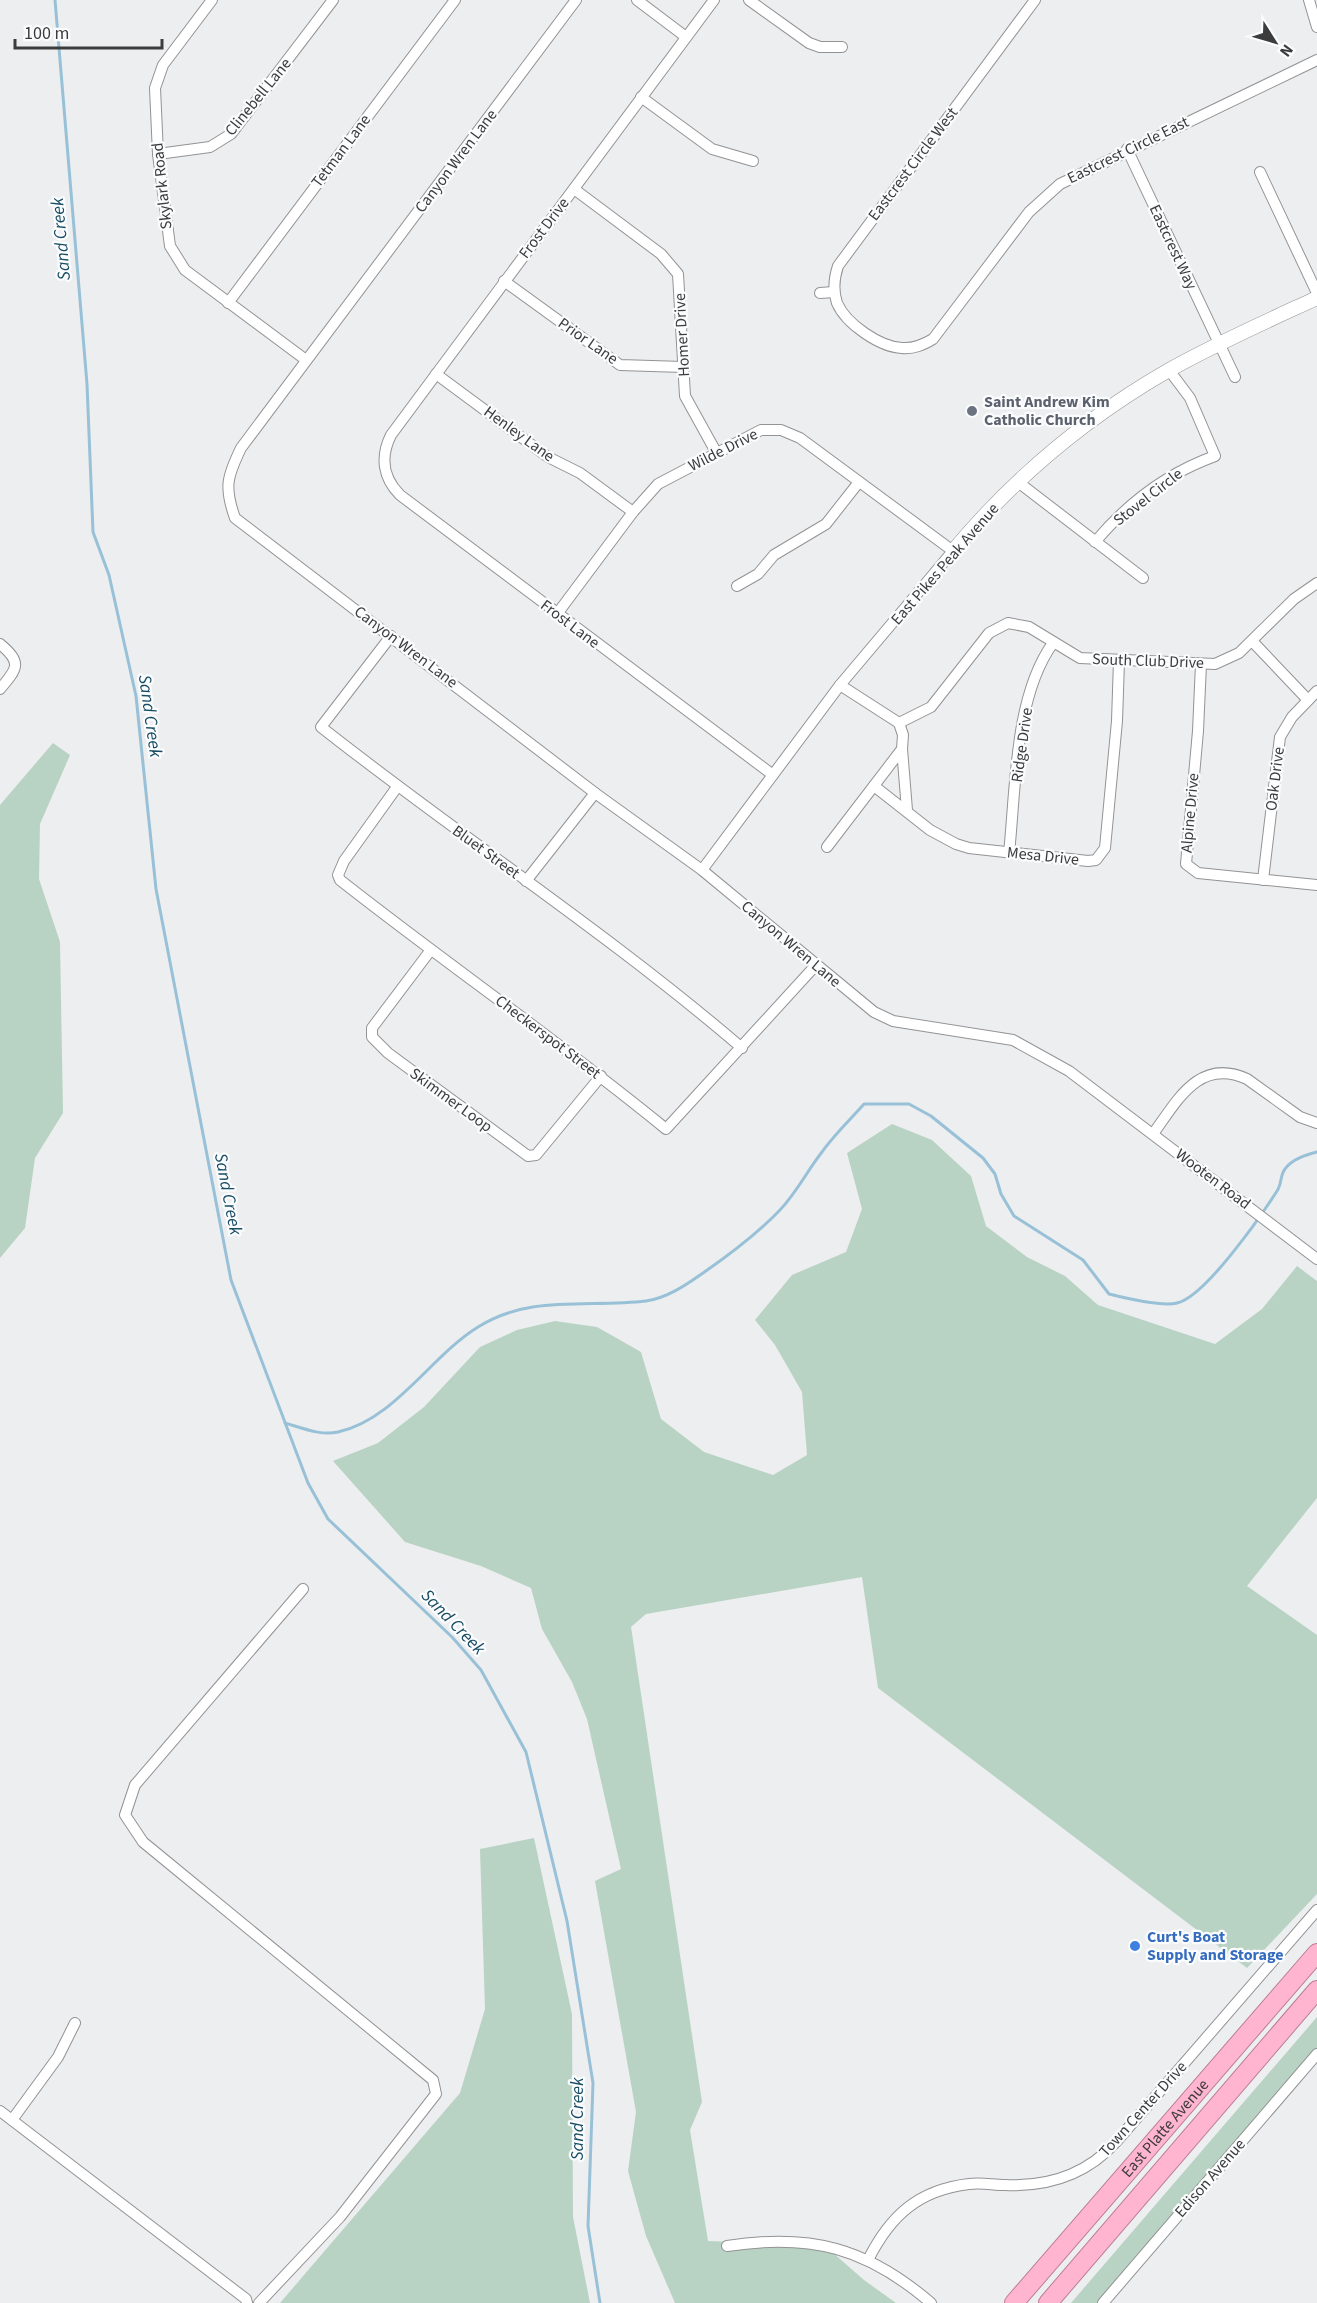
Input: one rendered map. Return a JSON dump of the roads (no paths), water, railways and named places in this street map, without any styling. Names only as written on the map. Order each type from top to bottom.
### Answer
[{"type":"highway","name":"East Platte Avenue","points":[[1016,2303],[1317,1953]]},
{"type":"highway","name":"East Platte Avenue","points":[[1048,2303],[1317,1990]]},
{"type":"street","name":"Skylark Road","points":[[212,0],[157,77],[153,97],[167,233],[175,258],[195,278],[306,360]]},
{"type":"street","name":"Clinebell Lane","points":[[158,154],[210,147],[231,134],[333,0]]},
{"type":"street","name":"Tetman Lane","points":[[228,303],[455,0]]},
{"type":"street","name":"Canyon Wren Lane","points":[[576,0],[242,448],[228,476],[228,499],[235,518],[595,793],[702,870],[874,1012],[893,1021],[1013,1040],[1069,1071],[1107,1101]]},
{"type":"street","points":[[637,0],[686,37]]},
{"type":"street","name":"Frost Drive","points":[[384,460],[391,435],[714,0]]},
{"type":"street","points":[[749,0],[809,43],[820,47],[842,47]]},
{"type":"street","name":"Eastcrest Circle West","points":[[834,291],[834,277],[844,256],[1035,0]]},
{"type":"street","points":[[1309,0],[1317,27]]},
{"type":"street","name":"Eastcrest Circle East","points":[[834,291],[844,314],[864,331],[889,346],[901,348],[922,345],[933,339],[1038,202],[1070,178],[1317,60]]},
{"type":"street","points":[[641,97],[712,149],[753,161]]},
{"type":"street","name":"Eastcrest Way","points":[[1127,149],[1235,377]]},
{"type":"street","points":[[1260,172],[1317,293]]},
{"type":"street","name":"Homer Drive","points":[[574,189],[673,266],[680,284],[683,367],[689,405],[716,452]]},
{"type":"street","name":"Prior Lane","points":[[504,280],[620,365],[683,367]]},
{"type":"street","points":[[820,293],[834,291]]},
{"type":"street","name":"East Pikes Peak Avenue","points":[[702,870],[840,685],[953,551],[1018,482],[1105,411],[1169,370],[1317,298]]},
{"type":"street","name":"Stovel Circle","points":[[1095,542],[1133,505],[1174,474],[1215,456],[1190,398],[1169,370]]},
{"type":"street","name":"Henley Lane","points":[[436,374],[548,457],[580,472],[633,512]]},
{"type":"street","name":"Wilde Drive","points":[[557,614],[633,512],[658,484],[761,430],[781,430],[800,438],[953,551]]},
{"type":"street","name":"Frost Lane","points":[[384,460],[387,478],[400,495],[773,775]]},
{"type":"street","points":[[737,586],[758,574],[774,555],[826,524],[859,482]]},
{"type":"street","points":[[1018,482],[1143,578]]},
{"type":"street","name":"South Club Drive","points":[[899,723],[931,707],[989,633],[1007,618],[1029,627],[1080,658],[1201,664],[1223,662],[1252,641],[1294,599],[1317,583]]},
{"type":"street","name":"Bluet Street","points":[[391,636],[321,727],[397,787],[664,982],[742,1048]]},
{"type":"street","points":[[1252,641],[1308,700]]},
{"type":"street","name":"Ridge Drive","points":[[1009,853],[1022,724],[1038,666],[1053,643]]},
{"type":"street","points":[[0,644],[10,653],[16,665],[15,672],[0,689]]},
{"type":"street","name":"Mesa Drive","points":[[873,786],[930,830],[956,844],[1009,853],[1096,860],[1102,855],[1114,758],[1119,660]]},
{"type":"street","name":"Alpine Drive","points":[[1201,664],[1198,731],[1186,864],[1198,873],[1317,885]]},
{"type":"street","points":[[840,685],[886,717],[899,723],[903,735],[907,810]]},
{"type":"street","name":"Oak Drive","points":[[1263,880],[1280,737],[1292,717],[1317,691]]},
{"type":"street","points":[[827,847],[902,749]]},
{"type":"street","name":"Checkerspot Street","points":[[397,787],[344,861],[338,875],[340,880],[430,951],[600,1076],[666,1129],[816,965]]},
{"type":"street","points":[[526,881],[595,793]]},
{"type":"street","name":"Skimmer Loop","points":[[430,951],[372,1028],[372,1037],[388,1053],[450,1100],[528,1156],[536,1155],[600,1076]]},
{"type":"street","points":[[1153,1134],[1185,1090],[1198,1079],[1216,1073],[1237,1074],[1300,1117],[1317,1123]]},
{"type":"street","name":"Wooten Road","points":[[1107,1101],[1317,1259]]},
{"type":"street","points":[[259,2303],[340,2217],[435,2094],[433,2080],[142,1842],[125,1815],[135,1785],[303,1589]]},
{"type":"street","name":"Town Center Drive","points":[[868,2260],[882,2232],[894,2219],[907,2208],[935,2192],[971,2183],[1006,2186],[1046,2182],[1081,2171],[1094,2163],[1116,2142],[1317,1910]]},
{"type":"street","points":[[12,2120],[58,2057],[75,2023]]},
{"type":"street","name":"Edison Avenue","points":[[1103,2303],[1317,2054]]},
{"type":"street","points":[[0,2111],[246,2299],[247,2303]]},
{"type":"street","points":[[727,2246],[760,2241],[800,2241],[834,2247],[868,2260],[897,2276],[931,2303]]},
{"type":"waterway","name":"Sand Creek","points":[[55,0],[87,384],[93,532],[109,575],[136,696],[156,889],[231,1280],[308,1483],[328,1519],[452,1637],[481,1670],[526,1752],[567,1921],[593,2083],[588,2226],[600,2303]]},
{"type":"waterway","points":[[285,1423],[325,1433],[338,1432],[358,1425],[377,1415],[395,1401],[461,1339],[478,1327],[518,1310],[560,1304],[646,1301],[676,1290],[697,1278],[771,1219],[792,1196],[827,1146],[864,1104],[909,1104],[931,1116],[983,1158],[995,1174],[1001,1194],[1014,1216],[1083,1260],[1109,1294],[1153,1303],[1177,1303],[1202,1286],[1217,1272],[1259,1218],[1279,1188],[1283,1171],[1291,1163],[1317,1152]]},
{"type":"place","name":"Saint Andrew Kim Catholic Church","points":[[972,411]]},
{"type":"place","name":"Curt's Boat Supply and Storage","points":[[1135,1946]]}]
